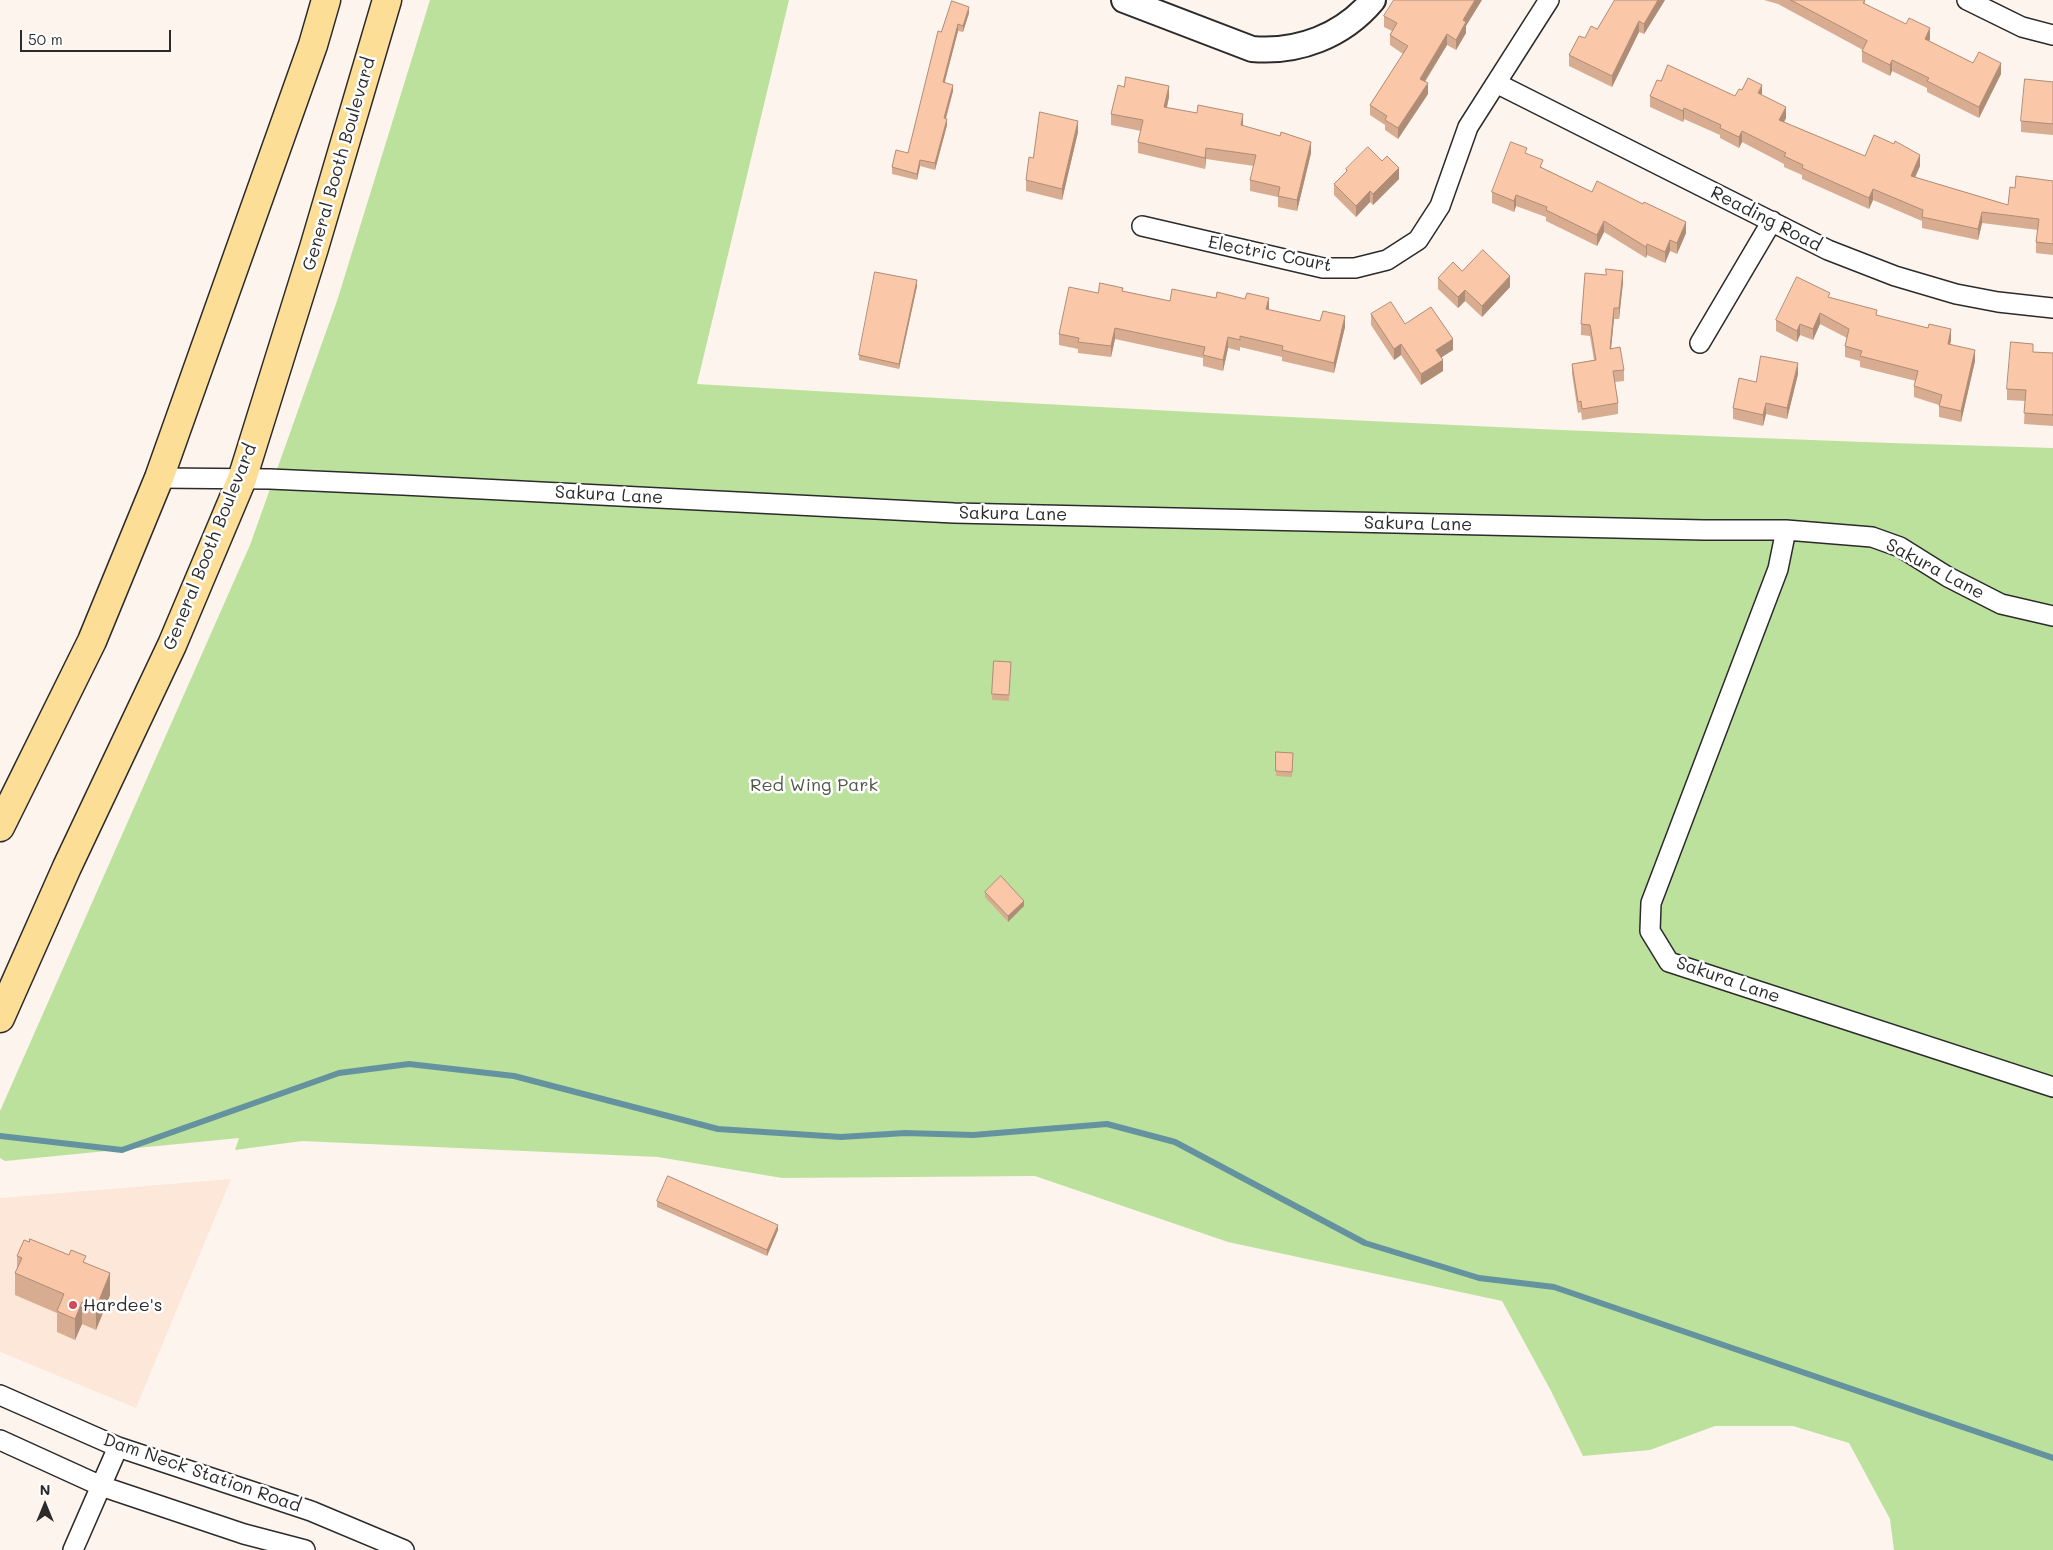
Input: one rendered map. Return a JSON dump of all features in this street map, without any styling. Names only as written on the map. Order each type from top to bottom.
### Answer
[{"type":"highway","points":[[317,32],[320,0]]},
{"type":"highway","points":[[0,827],[92,641],[159,478],[317,32],[326,0]]},
{"type":"highway","name":"General Booth Boulevard","points":[[0,1018],[66,867],[172,645],[242,479],[314,248],[387,0]]},
{"type":"street","points":[[1124,0],[1245,47],[1271,51],[1310,44],[1360,15],[1373,0]]},
{"type":"street","name":"Electric Court","points":[[1142,226],[1323,268],[1355,268],[1387,260],[1418,240],[1440,206],[1468,127],[1549,0]]},
{"type":"street","points":[[1967,0],[2022,27],[2053,35]]},
{"type":"street","name":"Reading Road","points":[[1496,83],[1828,250],[1895,276],[1956,294],[1998,302],[2053,308]]},
{"type":"street","points":[[1700,343],[1772,221]]},
{"type":"street","name":"Sakura Lane","points":[[159,478],[242,479],[954,513],[1704,530],[1786,530],[1872,537],[1900,547],[1948,577],[2001,604],[2053,616]]},
{"type":"street","name":"Sakura Lane","points":[[1786,530],[1778,569],[1651,903],[1650,931],[1669,962],[2053,1087]]},
{"type":"street","name":"Dam Neck Station Road","points":[[0,1395],[118,1447],[311,1511],[404,1550]]},
{"type":"street","points":[[0,1440],[101,1486],[244,1534],[305,1550]]},
{"type":"street","points":[[73,1550],[118,1447]]},
{"type":"shaded area","points":[[231,1179],[136,1408],[0,1352],[0,1198]]},
{"type":"green space","name":"Red Wing Park","points":[[430,0],[789,0],[697,384],[1375,421],[1884,443],[2053,448],[2053,1550],[1894,1550],[1890,1519],[1849,1443],[1793,1426],[1715,1426],[1650,1450],[1583,1456],[1551,1391],[1502,1301],[1228,1242],[1035,1176],[782,1178],[658,1157],[302,1141],[235,1150],[239,1138],[5,1161],[0,1158],[0,1111],[250,545],[337,301]]},
{"type":"building","points":[[1394,0],[1475,0],[1463,20],[1466,22],[1456,40],[1447,34],[1420,79],[1428,83],[1398,128],[1385,120],[1387,116],[1370,105],[1408,46],[1390,35],[1397,23],[1384,16]]},
{"type":"building","points":[[1615,0],[1658,0],[1644,24],[1639,21],[1612,76],[1569,55],[1579,36],[1585,38],[1591,26],[1597,29]]},
{"type":"building","points":[[1791,0],[1865,0],[1863,3],[1906,24],[1909,18],[1930,28],[1925,39],[1973,63],[1979,52],[2001,63],[1979,107],[1927,81],[1929,78],[1892,60],[1890,65],[1862,51],[1867,41]]},
{"type":"building","points":[[952,1],[969,7],[963,26],[958,24],[943,82],[953,85],[944,118],[947,119],[935,163],[920,160],[917,174],[892,167],[896,150],[908,153],[938,31],[941,32]]},
{"type":"building","points":[[1668,65],[1735,96],[1739,89],[1742,90],[1748,78],[1762,85],[1758,93],[1786,107],[1779,120],[1865,156],[1874,135],[1894,144],[1895,141],[1920,155],[1911,176],[2008,205],[2010,187],[2015,188],[2016,176],[2053,181],[2053,244],[2036,242],[2039,219],[1982,212],[1978,229],[1922,217],[1923,210],[1873,189],[1869,198],[1802,168],[1803,165],[1784,156],[1786,153],[1742,131],[1739,137],[1720,128],[1721,125],[1684,108],[1683,111],[1650,96],[1657,80],[1661,81]]},
{"type":"building","points":[[1126,77],[1169,86],[1164,107],[1197,113],[1198,105],[1243,114],[1241,125],[1280,136],[1281,132],[1311,142],[1297,200],[1278,196],[1280,187],[1250,180],[1256,155],[1206,148],[1205,158],[1138,142],[1143,120],[1111,114],[1118,85],[1124,87]]},
{"type":"building","points":[[2025,79],[2053,82],[2053,124],[2021,121]]},
{"type":"building","points":[[1040,112],[1078,121],[1062,189],[1026,180],[1029,157],[1033,158]]},
{"type":"building","points":[[1511,142],[1527,148],[1525,153],[1543,160],[1540,167],[1592,192],[1597,181],[1643,204],[1644,202],[1686,222],[1677,243],[1670,240],[1665,252],[1647,244],[1646,247],[1604,221],[1597,235],[1546,210],[1547,207],[1516,195],[1514,201],[1492,192]]},
{"type":"building","points":[[1368,147],[1382,161],[1387,156],[1399,168],[1373,194],[1370,191],[1356,206],[1334,184]]},
{"type":"building","points":[[1483,250],[1510,276],[1482,306],[1465,290],[1458,297],[1438,278],[1453,262],[1462,271]]},
{"type":"building","points":[[1606,269],[1623,271],[1619,308],[1614,308],[1610,349],[1620,347],[1624,370],[1613,371],[1618,403],[1582,409],[1581,401],[1578,402],[1572,364],[1596,360],[1590,325],[1581,324],[1585,273],[1606,275]]},
{"type":"building","points":[[875,272],[917,280],[899,364],[859,355]]},
{"type":"building","points":[[1797,277],[1830,293],[1828,297],[1877,310],[1876,315],[1928,328],[1929,324],[1951,329],[1948,344],[1975,350],[1961,411],[1939,406],[1942,395],[1914,386],[1918,371],[1860,356],[1862,351],[1845,346],[1849,329],[1820,313],[1813,329],[1800,324],[1797,331],[1776,320]]},
{"type":"building","points":[[1100,283],[1123,288],[1122,291],[1170,301],[1172,289],[1216,298],[1217,292],[1245,299],[1247,293],[1269,298],[1266,309],[1320,321],[1323,311],[1345,316],[1334,363],[1282,350],[1283,346],[1240,336],[1240,340],[1228,337],[1223,360],[1203,355],[1205,347],[1115,328],[1111,346],[1078,342],[1079,338],[1059,334],[1069,287],[1098,293]]},
{"type":"building","points":[[1391,302],[1405,324],[1431,307],[1453,339],[1436,350],[1443,360],[1421,374],[1401,344],[1394,349],[1371,314]]},
{"type":"building","points":[[2011,342],[2033,344],[2033,352],[2053,353],[2053,415],[2024,413],[2026,390],[2007,389]]},
{"type":"building","points":[[1761,356],[1798,363],[1787,408],[1766,403],[1763,415],[1733,408],[1739,378],[1756,382]]},
{"type":"building","points":[[994,661],[1011,662],[1009,695],[992,694]]},
{"type":"building","points":[[1276,752],[1293,753],[1292,772],[1276,771]]},
{"type":"building","points":[[1001,876],[1024,901],[1008,916],[985,892]]},
{"type":"building","points":[[668,1176],[778,1225],[767,1250],[657,1201]]},
{"type":"building","points":[[30,1239],[69,1255],[71,1250],[86,1256],[83,1262],[110,1273],[96,1308],[82,1302],[75,1319],[57,1311],[64,1294],[15,1273],[22,1258],[17,1256],[24,1240],[29,1242]]},
{"type":"waterway","points":[[0,1136],[122,1150],[339,1073],[409,1064],[514,1076],[718,1129],[841,1137],[905,1133],[973,1135],[1107,1124],[1175,1142],[1365,1243],[1479,1278],[1554,1287],[2053,1458]]},
{"type":"place","name":"Hardee's","points":[[73,1305]]}]
